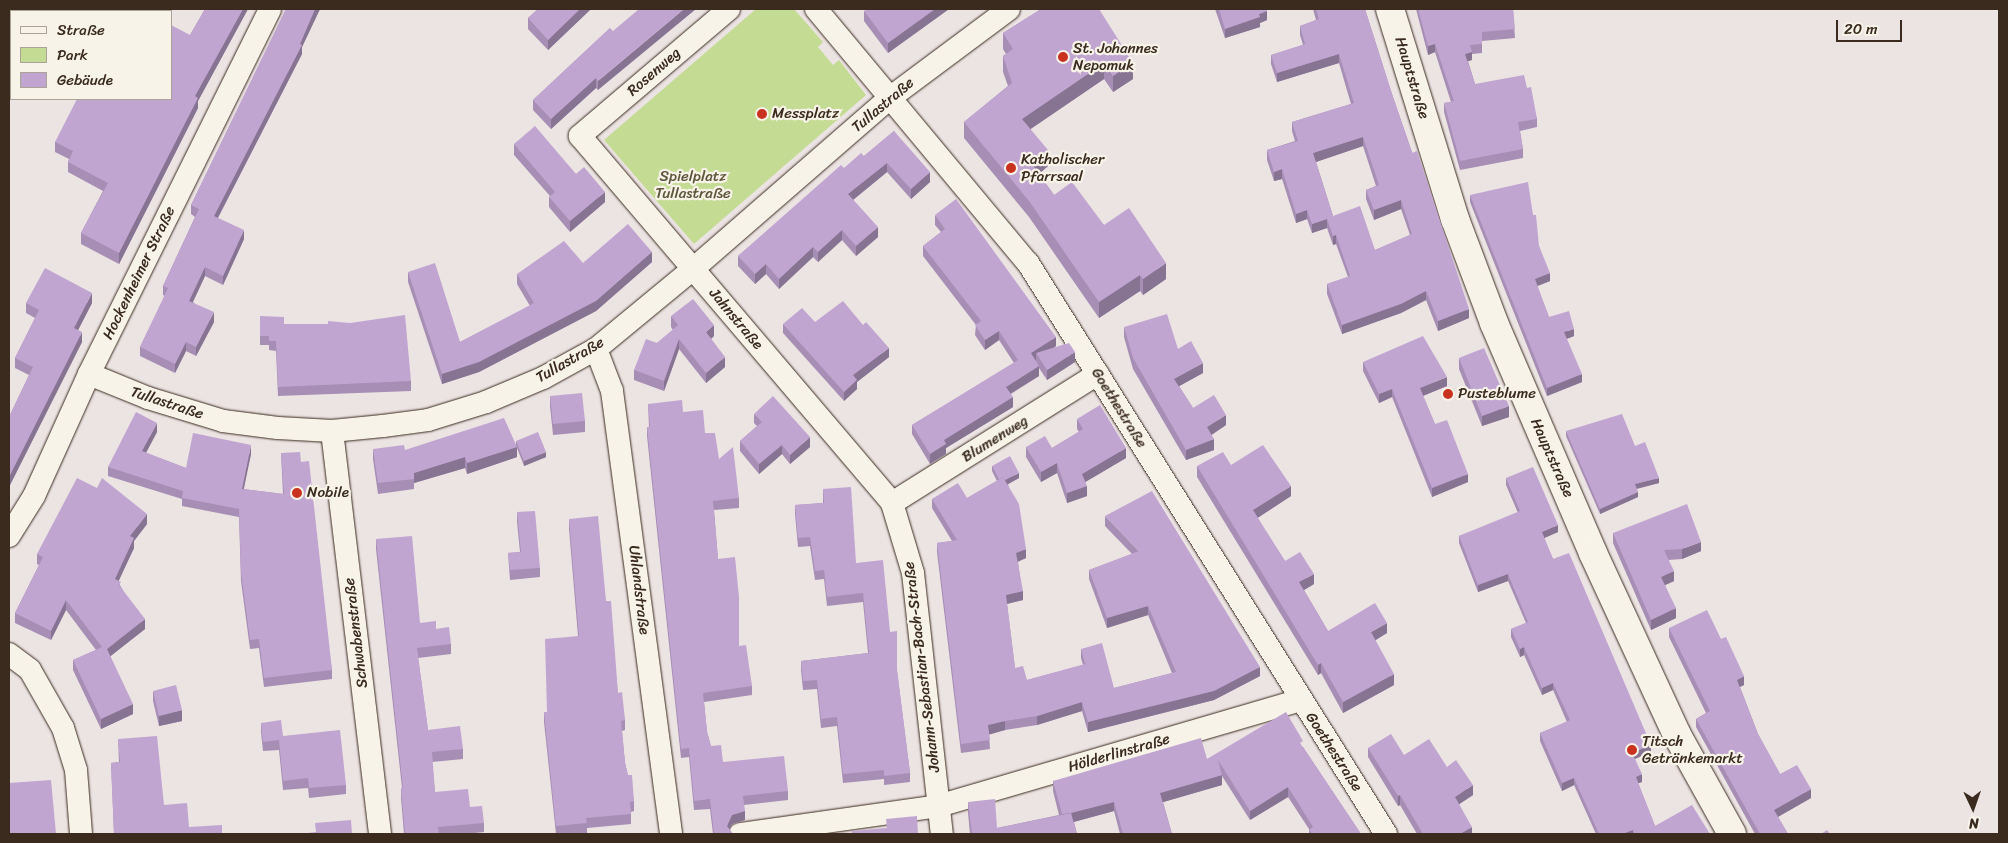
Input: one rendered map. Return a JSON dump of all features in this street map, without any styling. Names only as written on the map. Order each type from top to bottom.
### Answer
[{"type":"street","name":"Hockenheimer Straße","points":[[9,536],[34,496],[89,374],[270,9]]},
{"type":"street","name":"Rosenweg","points":[[580,136],[729,9]]},
{"type":"street","name":"Goethestraße","points":[[816,9],[1028,263],[1386,834]]},
{"type":"street","name":"Tullastraße","points":[[89,374],[148,398],[223,421],[332,431],[428,420],[486,402],[543,378],[596,349],[693,269],[891,97],[1009,9]]},
{"type":"street","name":"Hauptstraße","points":[[1390,9],[1460,236],[1501,340],[1673,726],[1732,834]]},
{"type":"street","name":"Jahnstraße","points":[[580,136],[892,503]]},
{"type":"street","name":"Uhlandstraße","points":[[596,349],[612,391],[671,834]]},
{"type":"street","name":"Blumenweg","points":[[892,503],[1098,374]]},
{"type":"street","name":"Schwabenstraße","points":[[332,431],[380,834]]},
{"type":"street","name":"Johann-Sebastian-Bach-Straße","points":[[892,503],[913,573],[942,834]]},
{"type":"street","points":[[9,654],[30,670],[63,728],[76,770],[81,834]]},
{"type":"street","name":"Hölderlinstraße","points":[[740,834],[938,806],[1301,700]]},
{"type":"green space","name":"Spielplatz Tullastraße","points":[[756,9],[794,9],[823,42],[818,47],[833,65],[839,60],[866,95],[694,244],[604,140]]},
{"type":"building","points":[[93,9],[159,9],[158,10]]},
{"type":"building","points":[[205,9],[243,9],[195,96],[198,98],[119,253],[81,233],[108,183],[68,162],[73,151],[55,142],[76,100],[172,100],[172,26],[190,35]]},
{"type":"building","points":[[286,9],[315,9],[300,44],[302,45],[214,216],[244,230],[223,276],[205,267],[189,301],[214,312],[196,347],[186,342],[175,364],[140,347],[168,288],[163,286],[199,209],[191,205]]},
{"type":"building","points":[[538,9],[580,9],[548,40],[528,18]]},
{"type":"building","points":[[639,9],[684,9],[598,81],[596,78],[551,119],[533,100],[610,28],[613,31]]},
{"type":"building","points":[[867,9],[935,9],[888,43],[864,11]]},
{"type":"building","points":[[1041,9],[1099,9],[1133,63],[1113,76],[1104,63],[1022,119],[1048,150],[1032,164],[1054,195],[1072,182],[1104,225],[1129,208],[1166,263],[1143,279],[1140,275],[1099,302],[1029,201],[964,122],[1012,83],[1003,56],[1013,49],[1003,33]]},
{"type":"building","points":[[1219,9],[1267,9],[1267,11],[1259,14],[1260,17],[1225,29]]},
{"type":"building","points":[[1316,9],[1365,9],[1412,153],[1417,151],[1469,309],[1438,321],[1426,291],[1401,304],[1342,325],[1327,284],[1350,276],[1336,235],[1333,236],[1327,219],[1312,224],[1307,210],[1296,214],[1282,169],[1274,172],[1267,150],[1298,141],[1292,122],[1354,103],[1339,54],[1277,73],[1271,55],[1305,44],[1300,26],[1319,19]],"holes":[[[1363,137],[1379,185],[1366,190],[1374,210],[1401,200],[1412,234],[1375,250],[1360,206],[1333,216],[1313,153]]]},
{"type":"building","points":[[1418,9],[1513,9],[1515,29],[1482,32],[1482,44],[1470,45],[1472,52],[1465,54],[1475,84],[1524,75],[1527,88],[1531,87],[1537,119],[1518,122],[1523,149],[1460,161],[1444,103],[1454,101],[1435,44],[1428,46]]},
{"type":"building","points":[[535,126],[576,174],[584,167],[605,192],[570,221],[549,197],[555,192],[514,144]]},
{"type":"building","points":[[894,131],[930,172],[911,189],[887,163],[848,194],[878,227],[856,246],[842,230],[818,252],[813,247],[779,279],[766,264],[755,274],[738,256],[841,165],[844,168],[861,153],[864,156]]},
{"type":"building","points":[[1528,182],[1533,215],[1536,215],[1539,246],[1550,273],[1535,279],[1549,317],[1569,311],[1574,329],[1564,332],[1582,374],[1547,388],[1470,195]]},
{"type":"building","points":[[956,199],[1056,337],[1031,353],[1039,366],[1006,387],[1013,397],[944,440],[946,444],[930,454],[912,425],[1018,360],[999,331],[985,340],[975,325],[981,321],[923,246],[945,229],[935,215]]},
{"type":"building","points":[[628,224],[652,252],[596,301],[479,362],[442,374],[408,272],[435,263],[460,342],[534,303],[517,274],[564,241],[583,263]]},
{"type":"building","points":[[45,268],[92,293],[74,328],[82,332],[9,475],[9,417],[33,367],[15,358],[39,310],[26,303]]},
{"type":"building","points":[[693,299],[714,325],[706,332],[725,357],[706,373],[679,339],[664,381],[634,370],[646,339],[657,343],[678,325],[671,316]]},
{"type":"building","points":[[843,301],[863,325],[866,322],[889,348],[853,375],[857,380],[844,392],[783,324],[802,308],[815,322]]},
{"type":"building","points":[[1167,314],[1178,349],[1191,341],[1203,363],[1174,379],[1193,408],[1214,395],[1226,415],[1207,427],[1214,439],[1186,450],[1133,358],[1124,327]]},
{"type":"building","points":[[405,315],[411,381],[278,387],[276,341],[269,341],[269,336],[260,336],[260,316],[284,317],[284,324],[328,324],[328,321],[350,323]]},
{"type":"building","points":[[1423,336],[1447,377],[1420,388],[1435,424],[1447,420],[1468,474],[1432,488],[1392,389],[1379,394],[1363,362]]},
{"type":"building","points":[[1069,343],[1075,352],[1047,370],[1036,353]]},
{"type":"building","points":[[1484,348],[1509,406],[1482,416],[1459,358]]},
{"type":"building","points":[[582,393],[585,421],[553,424],[550,396]]},
{"type":"building","points":[[773,396],[810,437],[790,455],[782,445],[759,464],[740,441],[762,422],[754,414]]},
{"type":"building","points":[[682,400],[683,412],[703,410],[705,433],[715,433],[719,459],[733,447],[739,498],[713,501],[718,559],[735,557],[739,597],[739,646],[746,645],[752,686],[703,693],[707,732],[711,746],[721,745],[723,762],[784,756],[788,791],[743,796],[745,811],[732,815],[727,826],[733,834],[714,834],[710,799],[694,801],[689,748],[681,749],[647,427],[650,427],[648,404]]},
{"type":"building","points":[[1100,405],[1126,448],[1082,474],[1087,486],[1067,493],[1057,463],[1041,472],[1026,447],[1045,436],[1052,448],[1083,429],[1077,419]]},
{"type":"building","points":[[136,412],[157,423],[142,451],[186,468],[193,433],[251,445],[242,489],[284,494],[281,453],[300,452],[301,462],[309,461],[332,670],[264,678],[259,639],[250,640],[241,572],[239,509],[182,498],[183,491],[108,467]]},
{"type":"building","points":[[1622,414],[1635,446],[1645,442],[1659,478],[1635,484],[1638,492],[1600,509],[1566,431]]},
{"type":"building","points":[[504,418],[517,447],[467,463],[465,457],[414,473],[414,479],[378,483],[373,449],[404,445],[405,450]]},
{"type":"building","points":[[538,432],[546,452],[524,461],[516,441]]},
{"type":"building","points":[[1263,445],[1291,486],[1253,510],[1285,561],[1300,552],[1314,574],[1299,582],[1328,631],[1375,603],[1387,623],[1371,632],[1394,674],[1343,702],[1321,663],[1318,665],[1197,466],[1223,452],[1231,465]]},
{"type":"building","points":[[1010,456],[1019,473],[1005,480],[1003,477],[999,479],[992,466]]},
{"type":"building","points":[[1533,467],[1558,525],[1542,532],[1553,559],[1569,553],[1651,745],[1632,753],[1642,774],[1636,777],[1655,826],[1692,805],[1710,834],[1634,834],[1633,830],[1622,834],[1599,834],[1574,778],[1562,783],[1540,733],[1570,720],[1553,683],[1542,688],[1524,647],[1520,649],[1511,629],[1528,622],[1508,574],[1478,585],[1459,536],[1520,511],[1506,478]]},
{"type":"building","points":[[1003,477],[1019,504],[1026,549],[1016,553],[1023,591],[1006,595],[1015,668],[1023,666],[1027,680],[1085,664],[1081,649],[1102,643],[1114,688],[1176,672],[1148,606],[1107,618],[1089,570],[1139,551],[1105,516],[1152,491],[1260,667],[1214,691],[1088,722],[1082,702],[1037,716],[988,725],[990,740],[961,744],[937,543],[957,540],[932,499],[958,483],[967,498]]},
{"type":"building","points":[[77,478],[97,488],[102,478],[147,514],[130,536],[134,538],[115,579],[121,582],[119,585],[145,619],[107,649],[133,704],[101,719],[73,660],[102,647],[66,600],[51,631],[15,613],[43,557],[37,554]]},
{"type":"building","points":[[851,487],[856,563],[883,560],[890,632],[897,631],[897,670],[910,773],[884,776],[884,770],[843,774],[837,717],[821,719],[817,680],[803,681],[801,661],[869,653],[863,593],[827,597],[824,570],[815,571],[810,537],[798,538],[795,505],[824,503],[823,489]]},
{"type":"building","points":[[1687,504],[1701,542],[1682,549],[1664,550],[1674,571],[1661,577],[1676,608],[1651,620],[1613,533]]},
{"type":"building","points":[[535,511],[540,568],[510,570],[508,553],[521,552],[517,512]]},
{"type":"building","points":[[598,516],[606,601],[611,601],[618,693],[622,692],[625,720],[621,721],[625,763],[628,775],[632,775],[634,801],[630,802],[631,814],[586,818],[587,823],[556,826],[544,712],[547,712],[545,639],[579,636],[569,519]]},
{"type":"building","points":[[412,536],[420,623],[436,621],[436,629],[449,627],[451,644],[417,648],[428,730],[460,726],[463,749],[432,752],[435,792],[468,789],[470,807],[482,806],[484,823],[438,827],[439,834],[405,834],[401,788],[403,788],[376,539]]},
{"type":"building","points":[[1707,610],[1721,639],[1726,637],[1744,676],[1737,680],[1758,734],[1780,774],[1797,765],[1811,789],[1774,810],[1788,834],[1760,834],[1696,719],[1710,711],[1669,628]]},
{"type":"building","points":[[176,685],[182,710],[159,716],[153,691]]},
{"type":"building","points":[[1286,712],[1303,741],[1300,743],[1361,834],[1312,834],[1309,830],[1313,827],[1288,787],[1250,811],[1218,760],[1222,775],[1160,793],[1172,834],[1123,834],[1114,802],[1062,814],[1053,781],[1201,738],[1207,759]]},
{"type":"building","points":[[281,720],[283,736],[340,730],[346,785],[309,788],[308,778],[283,781],[279,740],[263,742],[261,723]]},
{"type":"building","points":[[1391,734],[1404,755],[1429,739],[1447,767],[1456,760],[1473,785],[1455,797],[1472,827],[1460,834],[1423,834],[1400,795],[1398,796],[1368,748]]},
{"type":"building","points":[[157,736],[164,805],[187,803],[189,827],[222,825],[222,834],[114,834],[111,763],[120,762],[118,739]]},
{"type":"building","points":[[51,780],[56,834],[9,834],[9,783]]},
{"type":"building","points":[[995,799],[997,828],[1071,813],[1077,834],[972,834],[968,802]]},
{"type":"building","points":[[917,816],[918,834],[852,834],[852,831],[887,828],[886,819]]},
{"type":"building","points":[[351,820],[352,834],[299,834],[316,832],[315,823]]},
{"type":"building","points":[[1827,830],[1830,834],[1821,834]]},
{"type":"place","name":"St. Johannes Nepomuk","points":[[1063,57]]},
{"type":"place","name":"Messplatz","points":[[762,114]]},
{"type":"place","name":"Katholischer Pfarrsaal","points":[[1011,168]]},
{"type":"place","name":"Pusteblume","points":[[1448,394]]},
{"type":"place","name":"Nobile","points":[[297,493]]},
{"type":"place","name":"Titsch Getränkemarkt","points":[[1632,750]]}]
